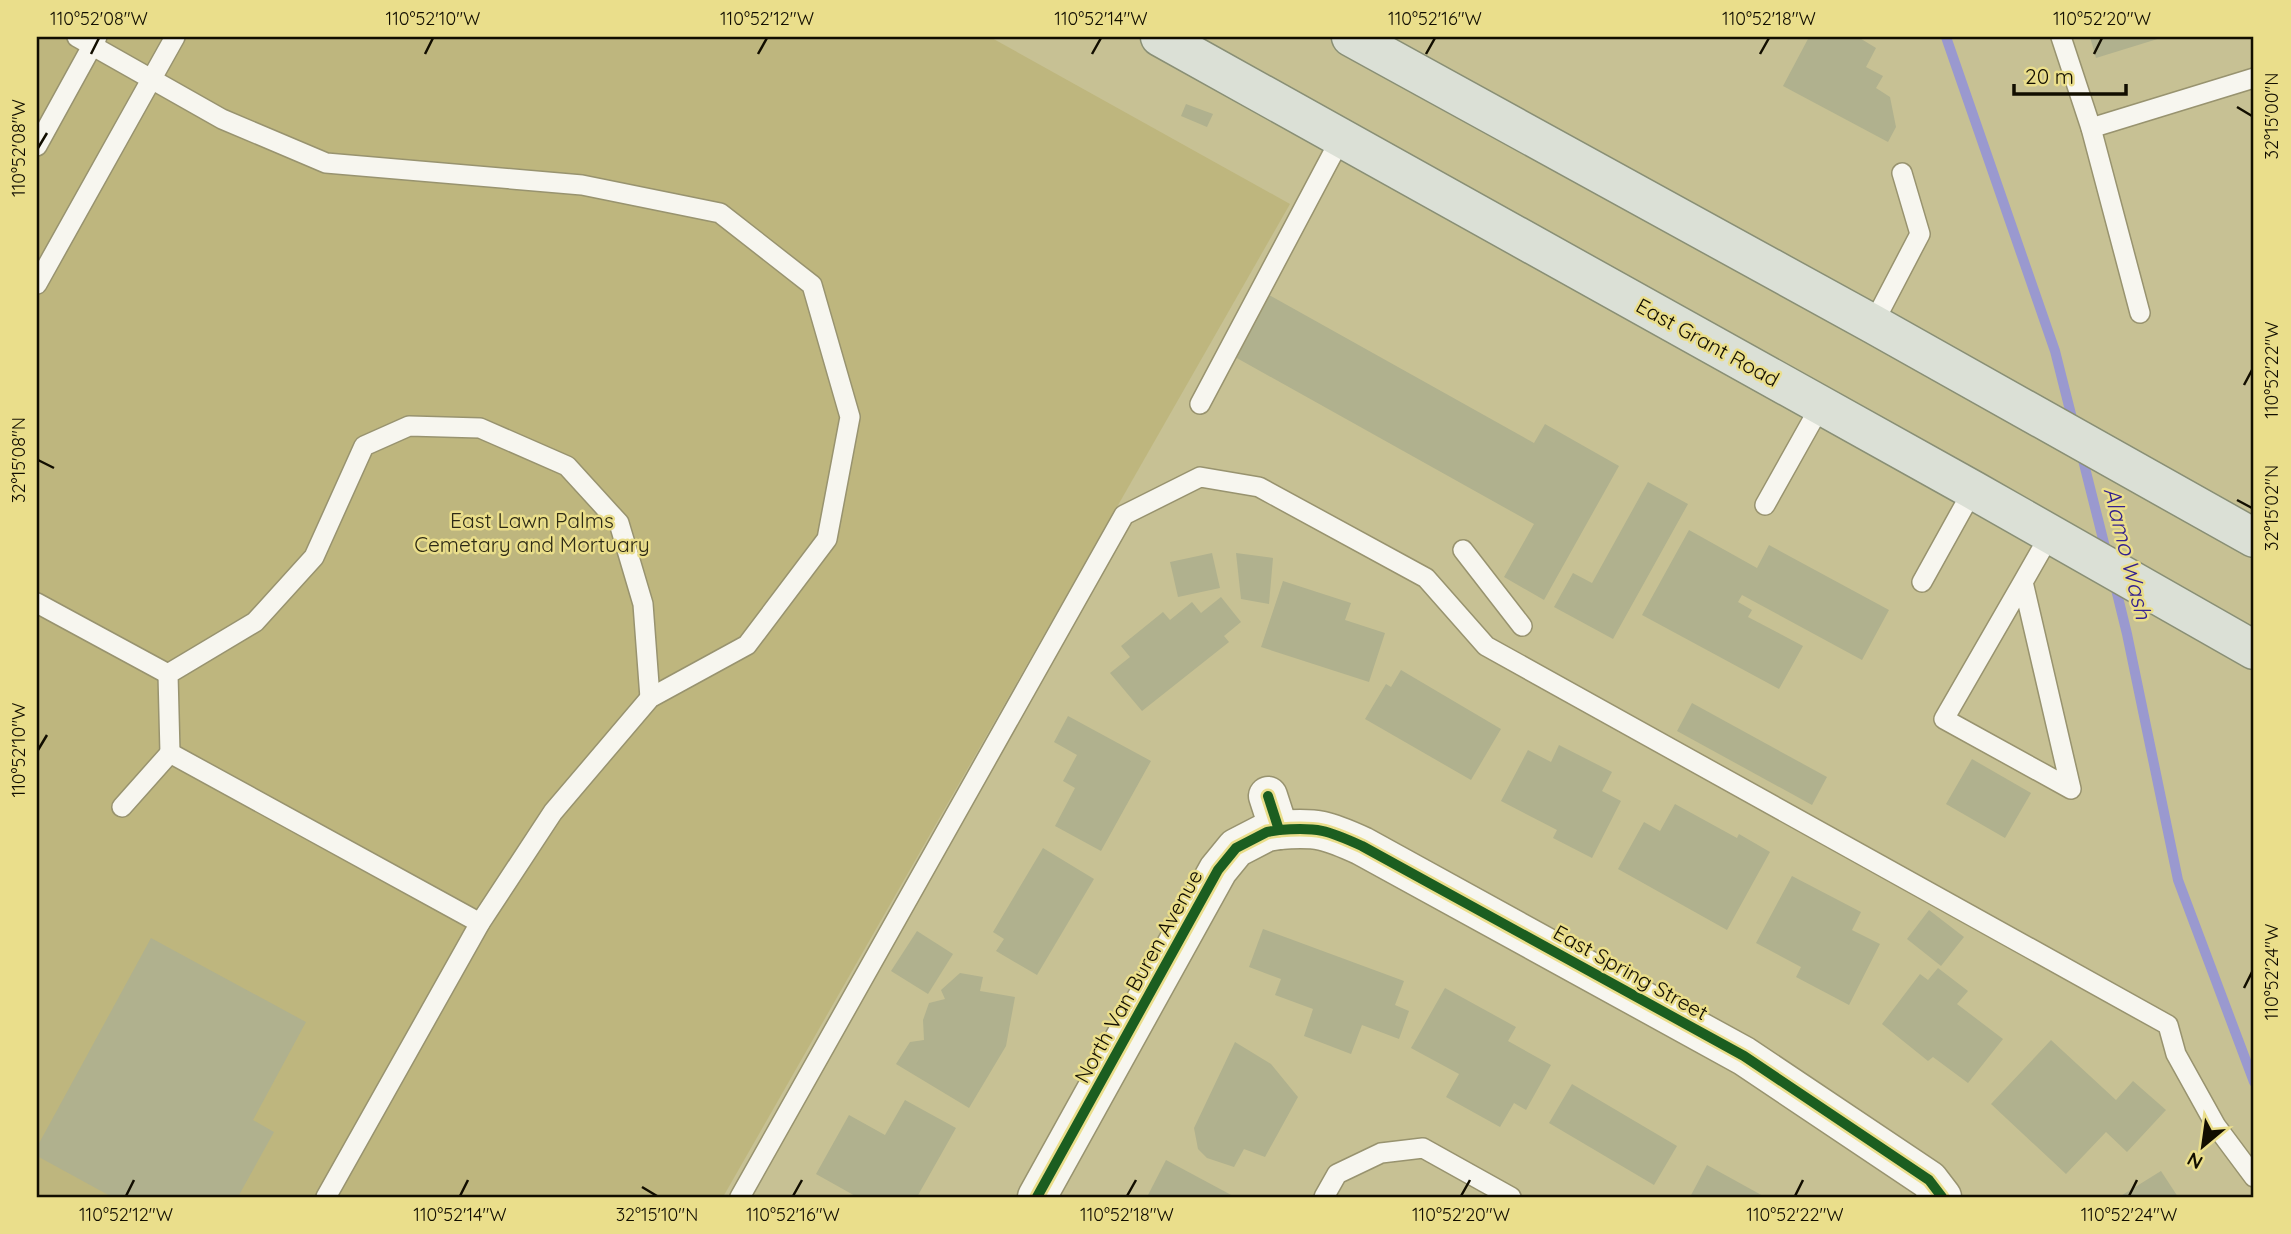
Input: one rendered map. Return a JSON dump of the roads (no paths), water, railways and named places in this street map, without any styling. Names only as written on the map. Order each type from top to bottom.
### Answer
[{"type":"main road","name":"East Grant Road","points":[[1160,37],[2051,533],[2254,650]]},
{"type":"main road","points":[[1351,37],[1873,324],[2254,538]]},
{"type":"street","name":"North Van Buren Avenue","points":[[1037,1197],[1218,870],[1236,848],[1267,832],[1273,813]]},
{"type":"street","name":"East Spring Street","points":[[1273,813],[1304,828],[1328,831],[1362,846],[1744,1056],[1929,1180],[1942,1197]]},
{"type":"lane","points":[[37,284],[175,37]]},
{"type":"lane","points":[[2061,37],[2091,128],[2140,313]]},
{"type":"lane","points":[[37,146],[89,40],[151,80],[222,119],[326,163],[582,185],[720,213],[812,285],[850,416],[827,539],[747,645],[650,698],[553,812],[480,923],[326,1197]]},
{"type":"lane","points":[[2091,128],[2254,78]]},
{"type":"lane","points":[[1200,404],[1341,138]]},
{"type":"lane","points":[[1873,324],[1920,234],[1902,173]]},
{"type":"lane","points":[[1765,505],[1821,405]]},
{"type":"lane","points":[[168,674],[255,622],[314,557],[364,446],[409,426],[480,428],[567,466],[619,523],[643,604],[650,698]]},
{"type":"lane","points":[[740,1197],[1124,515],[1200,477],[1259,487],[1426,578],[1486,646],[2168,1025],[2176,1054],[2217,1126],[2254,1177]]},
{"type":"lane","points":[[1922,582],[1973,490]]},
{"type":"lane","points":[[2023,582],[2071,789],[1944,719],[2051,533]]},
{"type":"lane","points":[[1463,550],[1522,626]]},
{"type":"lane","points":[[37,603],[168,674]]},
{"type":"lane","points":[[122,807],[170,753],[168,674]]},
{"type":"lane","points":[[170,753],[480,923]]},
{"type":"lane","points":[[1324,1197],[1337,1174],[1381,1153],[1423,1148],[1511,1197]]},
{"type":"waterway","name":"Alamo Wash","points":[[1946,37],[2055,351],[2074,426]]},
{"type":"waterway","name":"Alamo Wash","points":[[2081,452],[2107,555]]},
{"type":"waterway","name":"Alamo Wash","points":[[2114,581],[2178,880],[2254,1082]]},
{"type":"park label","name":"East Lawn Palms Cemetary and Mortuary","points":[[532,532]]}]
